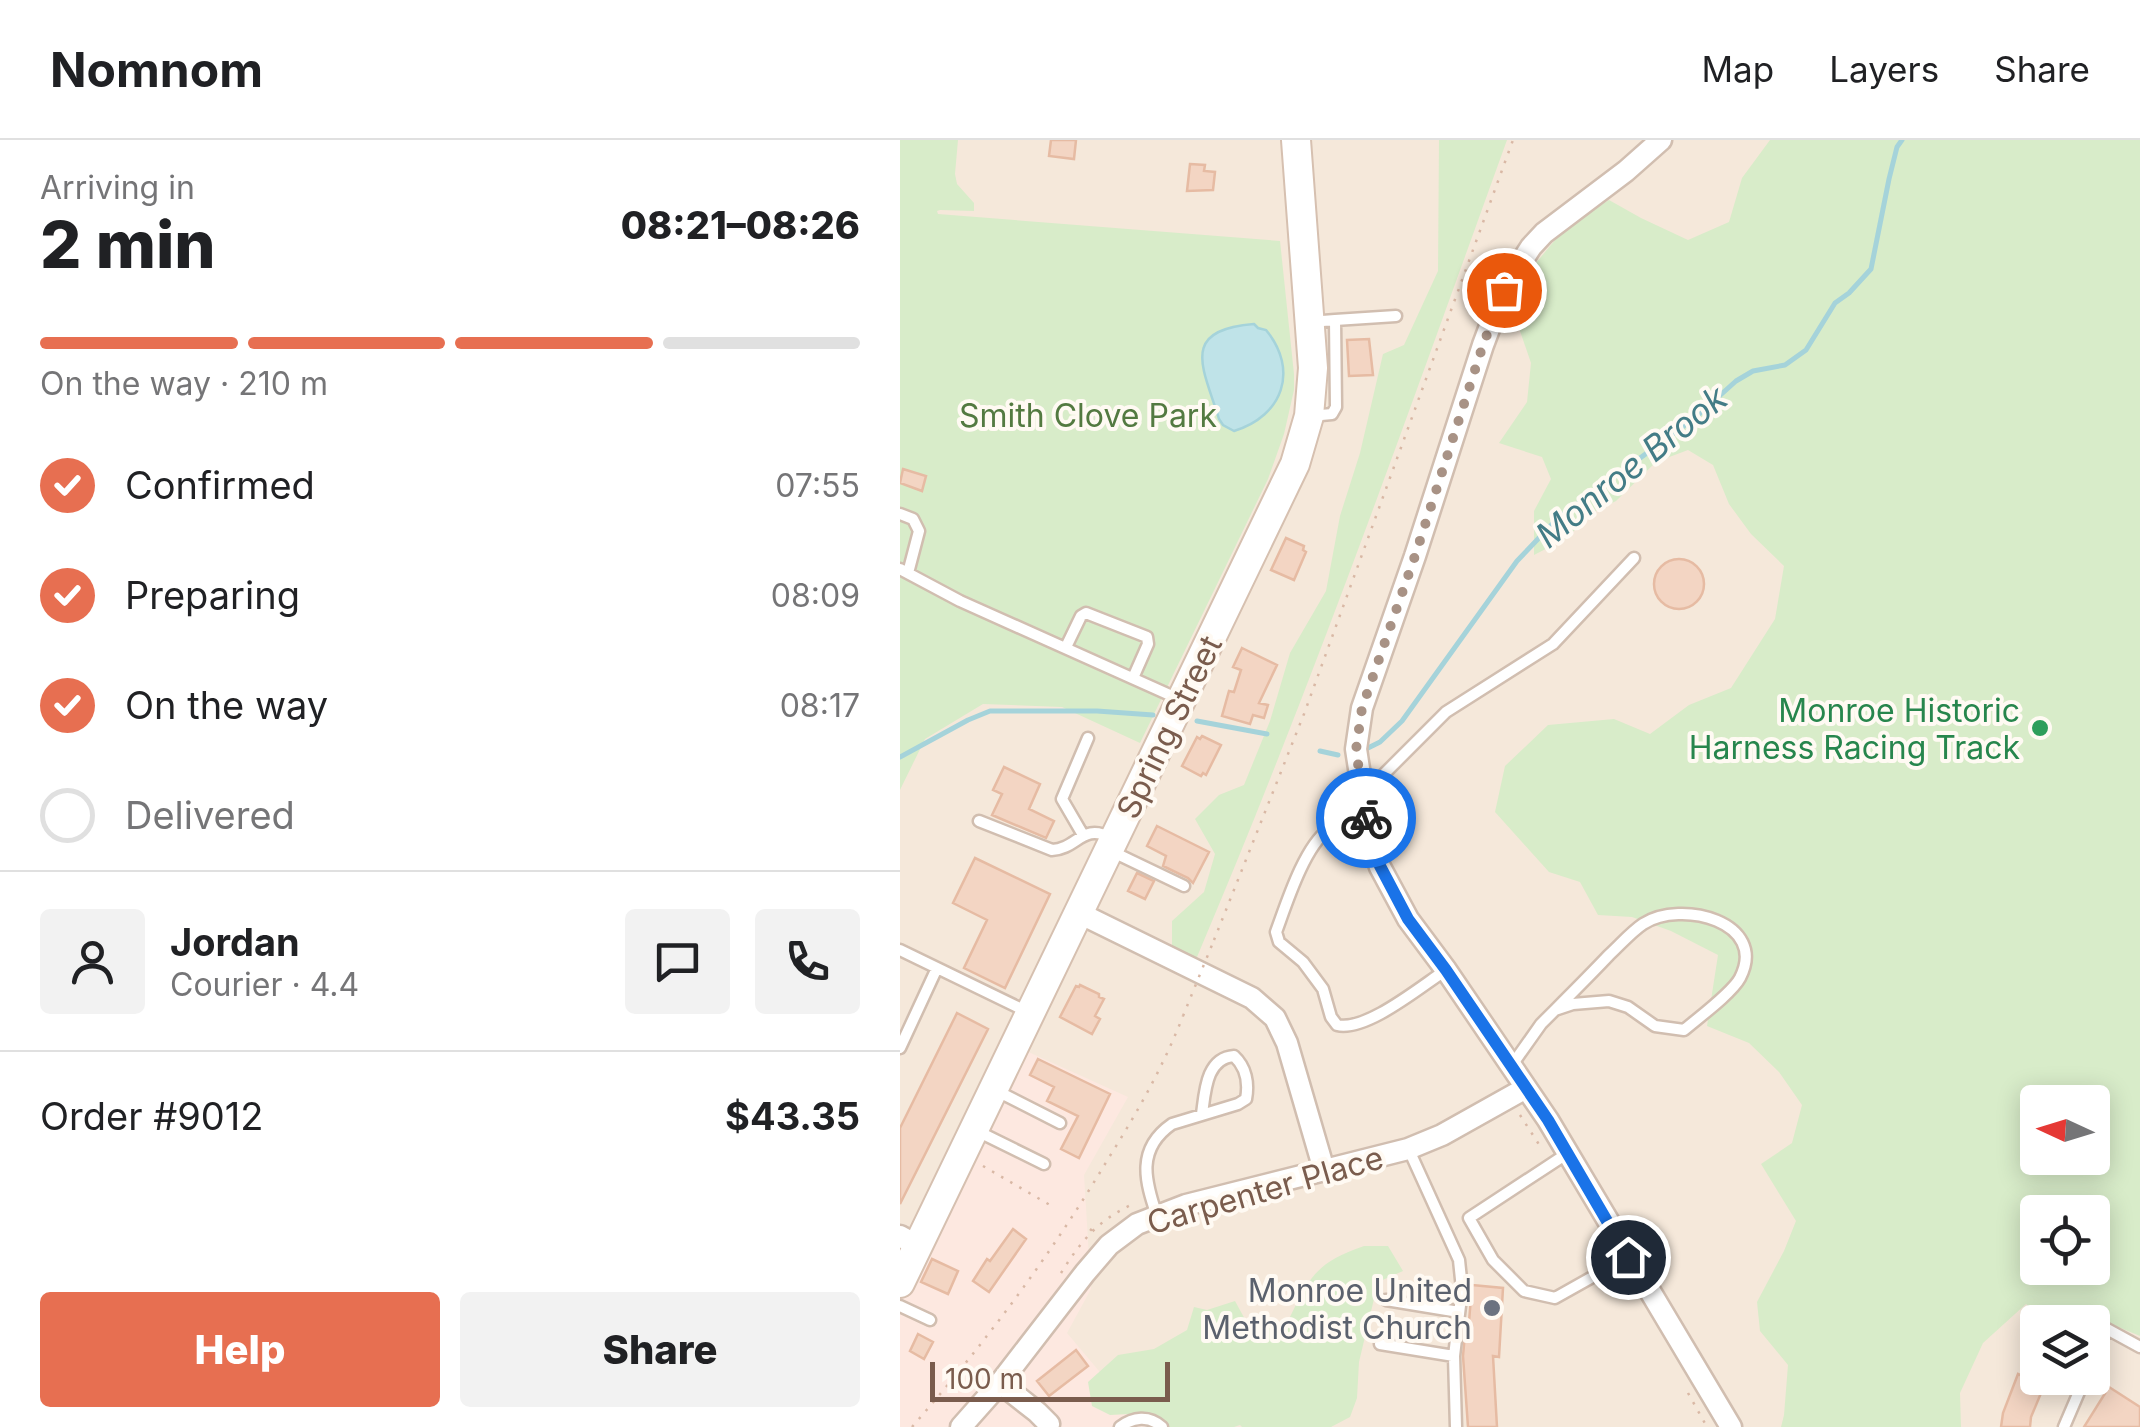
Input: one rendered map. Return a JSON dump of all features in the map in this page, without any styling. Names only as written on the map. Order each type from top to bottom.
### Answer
[{"type":"street","name":"Spring Street","points":[[900,1284],[909,1241],[994,1090],[1295,464],[1309,416],[1312,368],[1323,321],[1296,140]]},
{"type":"street","points":[[1661,140],[1544,234],[1531,247],[1504,290],[1362,708],[1356,750],[1366,818],[1380,866],[1408,919],[1526,1088],[1560,1158],[1628,1257],[1731,1427]]},
{"type":"street","points":[[1080,913],[1239,990],[1270,1011],[1287,1044],[1324,1170]]},
{"type":"street","name":"Carpenter Place","points":[[961,1427],[1000,1383],[1084,1273],[1137,1224],[1186,1205],[1408,1149],[1442,1136],[1526,1088]]},
{"type":"street","points":[[1000,1383],[1037,1412],[1048,1427]]},
{"type":"lane","points":[[1323,321],[1396,316]]},
{"type":"lane","points":[[900,514],[913,519],[919,531],[904,571],[960,601],[1182,700]]},
{"type":"lane","points":[[1361,787],[1446,712],[1553,644],[1634,558]]},
{"type":"lane","points":[[1066,647],[1086,613],[1147,637],[1148,644],[1133,678]]},
{"type":"lane","points":[[1083,835],[1062,799],[1088,738]]},
{"type":"lane","points":[[1366,818],[1344,821],[1323,833],[1299,871],[1276,932],[1279,942],[1303,962],[1323,989],[1337,1025],[1348,1028],[1365,1023],[1446,970]]},
{"type":"lane","points":[[979,821],[1052,850],[1064,849],[1083,835],[1098,832],[1112,846],[1184,886]]},
{"type":"lane","points":[[1511,1066],[1541,1024],[1555,1010],[1644,923],[1668,914],[1696,914],[1721,921],[1741,942],[1745,956],[1741,976],[1684,1030],[1655,1026],[1628,1007],[1609,1000],[1555,1010]]},
{"type":"lane","points":[[900,950],[1031,1014]]},
{"type":"lane","points":[[900,1048],[937,968]]},
{"type":"lane","points":[[1157,1216],[1145,1175],[1150,1152],[1172,1124],[1238,1104],[1246,1099],[1247,1077],[1234,1056],[1225,1056],[1211,1072],[1202,1114]]},
{"type":"lane","points":[[994,1090],[1060,1123]]},
{"type":"lane","points":[[974,1130],[1044,1164]]},
{"type":"lane","points":[[1408,1149],[1459,1260],[1462,1289],[1454,1356],[1456,1427]]},
{"type":"lane","points":[[1560,1158],[1469,1218],[1494,1260],[1524,1290],[1555,1298],[1628,1257]]},
{"type":"lane","points":[[1386,1300],[1460,1312]]},
{"type":"lane","points":[[900,1306],[930,1320]]},
{"type":"lane","points":[[2110,1332],[2140,1347]]},
{"type":"lane","points":[[1380,1344],[1454,1356]]},
{"type":"lane","points":[[2064,1427],[2078,1395]]},
{"type":"lane","points":[[1120,1427],[1130,1421],[1148,1419],[1162,1427]]},
{"type":"path","points":[[912,1427],[1014,1304],[1090,1191],[1168,1053],[1304,714],[1513,140]]},
{"type":"path","points":[[1518,1112],[1560,1158]]},
{"type":"path","points":[[977,1163],[1055,1208]]},
{"type":"path","points":[[1688,1393],[1707,1427]]},
{"type":"shaded area","points":[[900,140],[1861,140],[1829,577],[2020,1208],[2020,1285],[2110,1285],[2110,1274],[2140,1277],[2140,1427],[900,1427]]},
{"type":"shaded area","points":[[1024,1050],[1128,1097],[1084,1175],[1091,1289],[1067,1333],[1146,1427],[900,1427],[900,1260]]},
{"type":"green space","name":"Smith Clove Park","points":[[900,140],[958,140],[957,184],[974,203],[974,211],[940,210],[938,214],[1280,241],[1294,390],[1268,479],[1140,743],[1062,707],[983,704],[925,739],[900,790]]},
{"type":"green space","points":[[1439,140],[1507,140],[1319,653],[1239,856],[1197,957],[1191,961],[1172,952],[1172,921],[1204,892],[1215,854],[1195,819],[1219,795],[1244,785],[1270,721],[1290,653],[1326,591],[1340,516],[1360,453],[1383,354],[1404,345],[1438,271]]},
{"type":"green space","points":[[1770,140],[2140,140],[2140,1336],[2110,1324],[2110,1305],[2020,1305],[2020,1309],[1983,1343],[1960,1393],[1961,1427],[1781,1427],[1788,1365],[1760,1331],[1757,1302],[1796,1221],[1761,1164],[1792,1143],[1802,1105],[1779,1072],[1749,1043],[1707,1026],[1718,955],[1632,917],[1598,915],[1580,882],[1549,872],[1495,812],[1505,766],[1548,725],[1614,719],[1650,734],[1689,705],[1731,688],[1775,619],[1784,566],[1751,534],[1729,504],[1713,465],[1688,450],[1656,462],[1616,501],[1590,514],[1567,538],[1534,555],[1534,511],[1551,479],[1542,457],[1499,443],[1527,402],[1531,363],[1519,328],[1517,286],[1564,229],[1609,200],[1688,240],[1729,222],[1742,178]]},
{"type":"green space","points":[[1364,1246],[1388,1246],[1403,1271],[1378,1282],[1350,1417],[1331,1427],[1167,1427],[1149,1413],[1110,1415],[1092,1406],[1088,1382],[1118,1355],[1154,1349],[1187,1330],[1194,1307],[1207,1310],[1235,1301],[1253,1334],[1289,1319],[1317,1272],[1335,1258]]},
{"type":"water","points":[[1254,324],[1266,330],[1276,345],[1282,361],[1281,390],[1264,415],[1234,431],[1219,419],[1202,354],[1215,334]]},
{"type":"building","points":[[1051,140],[1076,140],[1074,159],[1049,156]]},
{"type":"building","points":[[1190,164],[1205,165],[1204,171],[1215,172],[1213,190],[1187,191]]},
{"type":"building","points":[[1369,339],[1373,375],[1349,376],[1347,340]]},
{"type":"building","points":[[903,469],[926,476],[922,491],[900,483]]},
{"type":"building","points":[[1286,538],[1304,546],[1306,552],[1294,580],[1271,570]]},
{"type":"building","points":[[1679,559],[1697,566],[1704,584],[1697,602],[1679,609],[1661,602],[1654,584],[1661,566]]},
{"type":"building","points":[[1242,648],[1277,665],[1259,703],[1268,705],[1264,718],[1253,715],[1250,724],[1222,716],[1229,691],[1234,692],[1241,670],[1233,667]]},
{"type":"building","points":[[1197,737],[1221,745],[1206,775],[1201,776],[1182,766]]},
{"type":"building","points":[[1004,767],[1040,784],[1029,809],[1054,821],[1046,838],[992,815],[1002,794],[993,790]]},
{"type":"building","points":[[1157,826],[1209,852],[1193,883],[1163,866],[1166,856],[1147,846]]},
{"type":"building","points":[[975,858],[1050,894],[1005,988],[964,968],[987,920],[953,903]]},
{"type":"building","points":[[1137,873],[1154,881],[1145,899],[1128,891]]},
{"type":"building","points":[[1080,985],[1104,999],[1092,1034],[1060,1017]]},
{"type":"building","points":[[957,1013],[988,1029],[900,1204],[900,1128]]},
{"type":"building","points":[[1038,1059],[1110,1094],[1079,1158],[1061,1149],[1078,1116],[1047,1101],[1054,1087],[1030,1075]]},
{"type":"building","points":[[1013,1229],[1026,1239],[989,1292],[973,1281]]},
{"type":"building","points":[[932,1259],[958,1271],[948,1294],[921,1282]]},
{"type":"building","points":[[1472,1285],[1503,1288],[1499,1357],[1493,1356],[1497,1427],[1468,1427],[1463,1356]]},
{"type":"building","points":[[918,1334],[933,1342],[924,1359],[910,1351]]},
{"type":"building","points":[[1076,1350],[1088,1366],[1049,1396],[1037,1381]]},
{"type":"building","points":[[2018,1374],[2020,1395],[2040,1395],[2030,1427],[2001,1427]]},
{"type":"building","points":[[2110,1388],[2140,1407],[2140,1427],[2084,1427],[2104,1395],[2110,1395]]},
{"type":"waterway","name":"Monroe Brook","points":[[1368,748],[1402,721],[1517,561],[1557,519],[1696,417],[1736,381],[1753,371],[1785,365],[1806,350],[1835,303],[1871,269],[1889,179],[1902,140]]},
{"type":"waterway","name":"Monroe Brook","points":[[900,757],[990,711],[1153,715]]},
{"type":"waterway","name":"Monroe Brook","points":[[1197,721],[1267,734]]},
{"type":"waterway","name":"Monroe Brook","points":[[1320,751],[1338,755]]},
{"type":"way so far","points":[[1366,818],[1356,750],[1362,708],[1504,290]]},
{"type":"place","name":"Monroe Historic Harness Racing Track","points":[[2040,728]]},
{"type":"place","name":"Monroe United Methodist Church","points":[[1492,1308]]},
{"type":"route","points":[[1366,818],[1380,866],[1408,919],[1548,1120],[1628,1257]]}]
